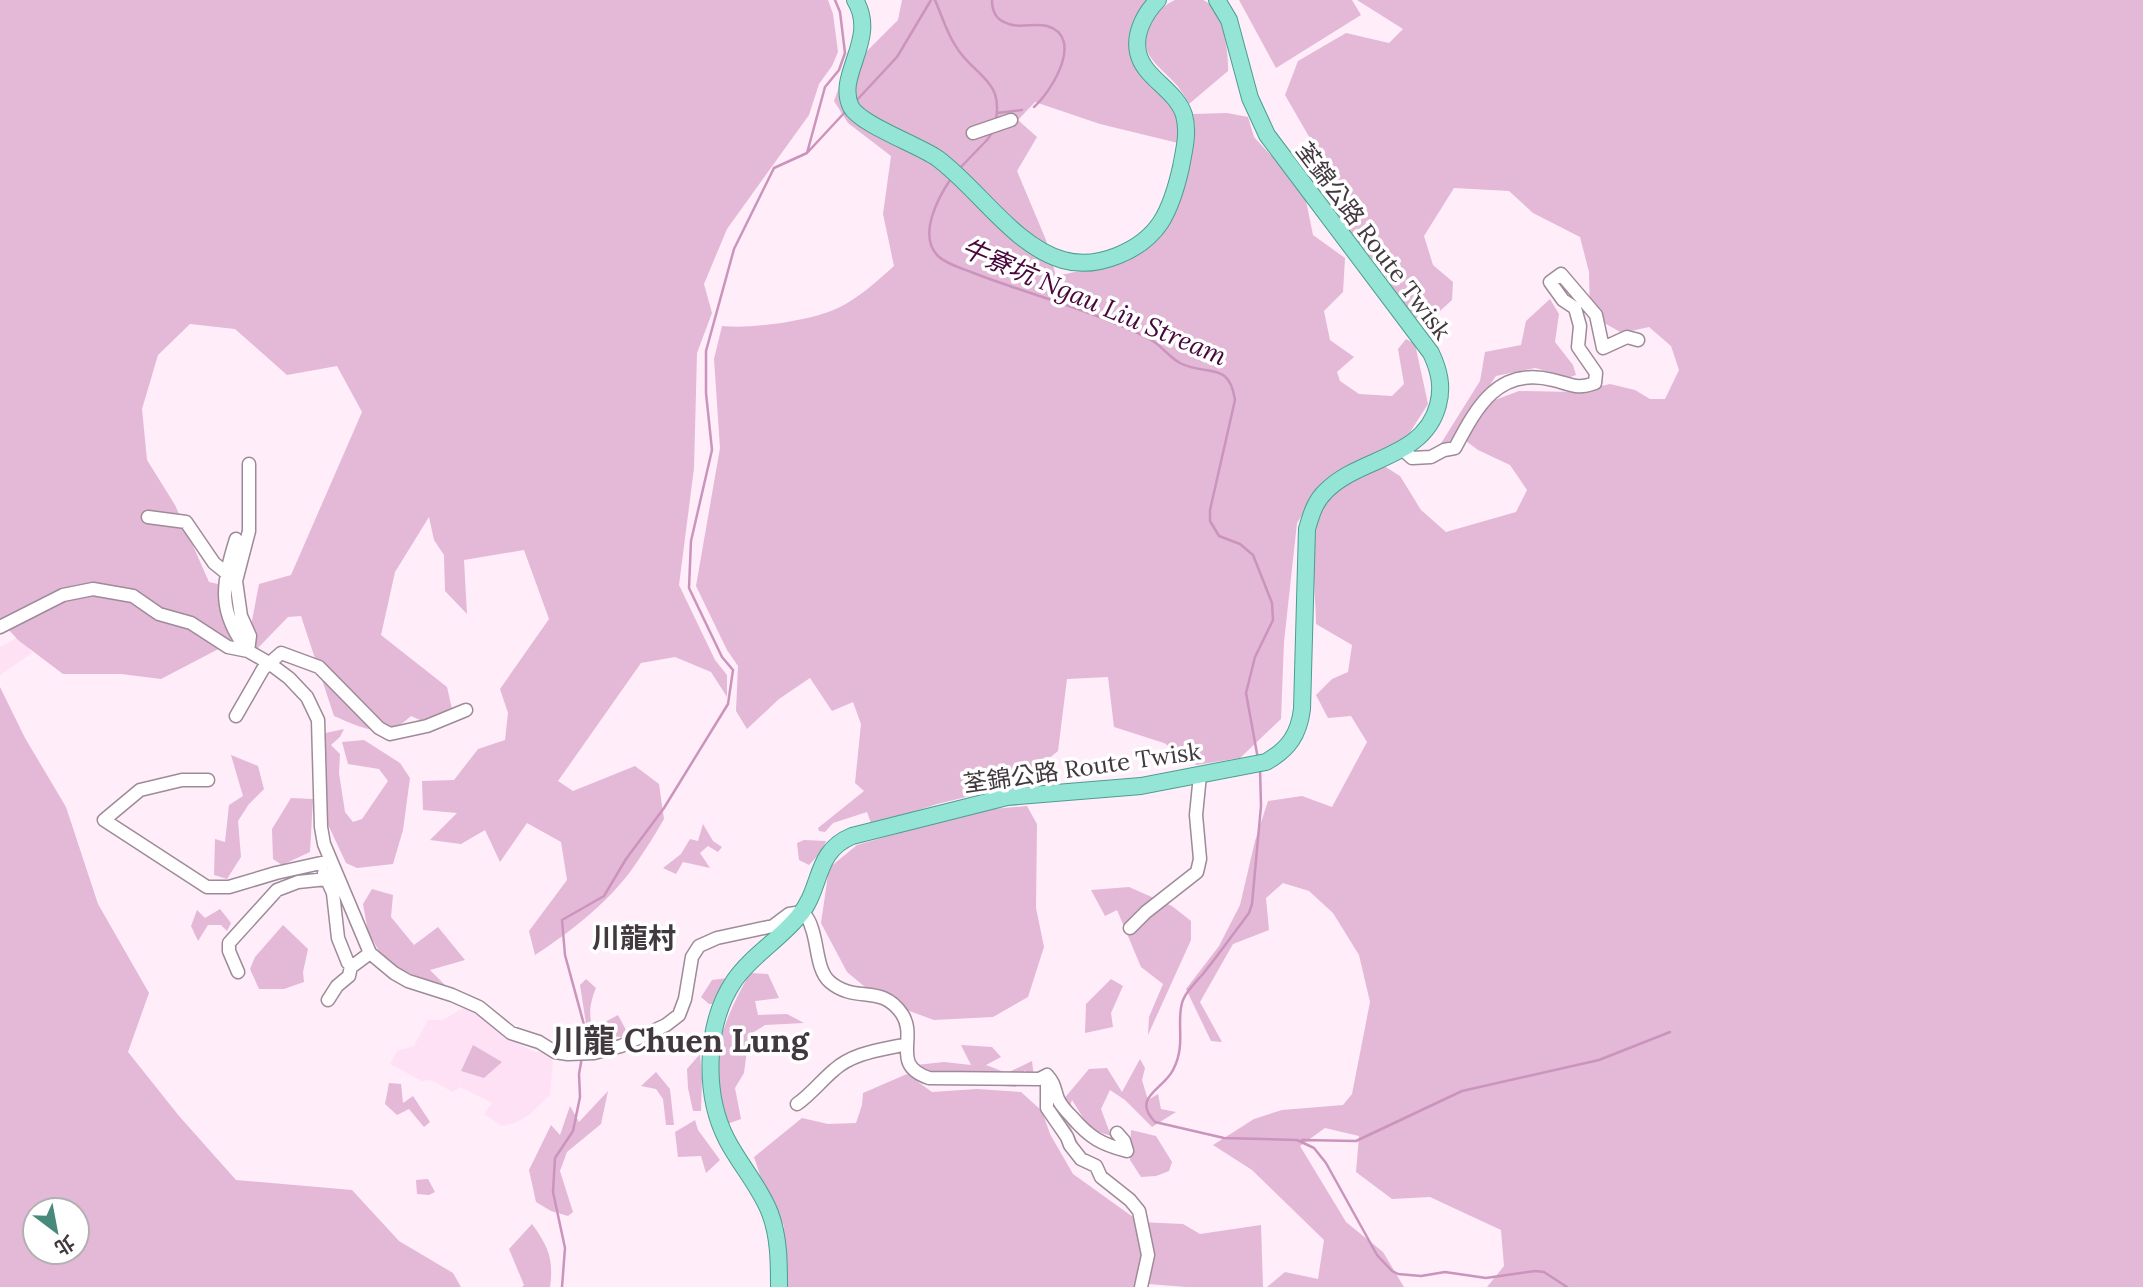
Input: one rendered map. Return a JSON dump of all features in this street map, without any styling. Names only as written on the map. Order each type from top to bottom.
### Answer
[{"type":"main road","points":[[855,0],[860,12],[862,31],[860,49],[848,81],[848,96],[851,107],[857,114],[864,121],[934,157],[1022,237],[1045,254],[1081,263],[1100,261],[1131,248],[1153,232],[1162,220],[1178,180],[1186,134],[1180,106],[1171,93],[1146,69],[1138,51],[1139,30],[1158,0]]},
{"type":"main road","name":"荃錦公路 Route Twisk","points":[[779,1287],[778,1247],[772,1219],[759,1192],[725,1137],[718,1118],[713,1093],[713,1045],[720,1010],[736,979],[803,912],[828,852],[836,844],[852,836],[1007,797],[1122,789],[1266,762],[1280,754],[1291,743],[1300,721],[1304,679],[1307,529],[1312,511],[1327,489],[1402,449],[1424,432],[1437,407],[1440,384],[1433,359],[1413,328],[1267,135],[1250,98],[1229,20],[1217,0]]},
{"type":"street","points":[[973,133],[1011,120]]},
{"type":"street","points":[[1402,449],[1412,458],[1431,457],[1455,448],[1469,422],[1496,388],[1505,381],[1534,376],[1581,388],[1595,383],[1595,373],[1578,347],[1580,326],[1575,308],[1563,300],[1550,282],[1561,274],[1595,316],[1603,348],[1627,337],[1638,340]]},
{"type":"street","points":[[230,577],[248,538],[249,464]]},
{"type":"street","points":[[148,517],[186,522],[214,563],[230,577]]},
{"type":"street","points":[[236,539],[230,577],[241,616],[250,636],[248,651]]},
{"type":"street","points":[[0,627],[63,595],[93,589],[133,596],[159,614],[191,623],[228,647],[248,651],[269,663],[289,678],[307,697],[318,720],[324,862],[333,893],[338,938],[351,966],[349,976],[337,986],[328,1000]]},
{"type":"street","points":[[236,716],[263,669],[281,653],[319,667],[379,728],[390,734],[427,726],[466,710]]},
{"type":"street","points":[[1130,928],[1197,872],[1200,859],[1196,815],[1200,775]]},
{"type":"street","points":[[208,780],[182,780],[140,790],[104,820],[207,887],[218,889],[240,885],[324,862]]},
{"type":"street","points":[[324,862],[370,953],[394,973],[408,981],[442,991],[479,1007],[511,1033],[538,1042],[555,1052],[594,1053],[621,1046],[666,1025],[678,1015],[685,999],[692,957],[699,946],[717,938],[773,926],[789,914],[803,912],[812,926],[828,981],[844,990],[888,998],[905,1018],[907,1059],[917,1074],[929,1077],[1039,1079],[1047,1075]]},
{"type":"street","points":[[238,972],[229,951],[229,943],[270,895],[285,885],[327,879]]},
{"type":"street","points":[[351,966],[370,953]]},
{"type":"street","points":[[797,1104],[835,1069],[852,1058],[907,1044]]},
{"type":"street","points":[[1047,1075],[1056,1085],[1058,1099],[1063,1107],[1089,1136],[1127,1151],[1124,1141],[1117,1133]]},
{"type":"street","points":[[1047,1075],[1048,1108],[1070,1145],[1081,1159],[1096,1166],[1101,1177],[1130,1200],[1139,1211],[1148,1255],[1141,1287]]},
{"type":"shaded area","points":[[0,0],[828,0],[833,14],[838,52],[832,66],[819,84],[809,115],[727,229],[704,284],[712,313],[697,353],[694,468],[679,585],[715,660],[727,675],[727,697],[711,672],[675,657],[641,663],[558,781],[573,791],[635,766],[659,784],[664,819],[635,865],[614,891],[563,936],[535,955],[529,931],[567,880],[561,842],[527,823],[500,862],[485,830],[461,844],[430,840],[457,813],[423,810],[422,781],[454,780],[478,749],[505,740],[508,713],[500,689],[549,619],[524,550],[464,560],[467,614],[445,591],[444,555],[434,540],[429,517],[395,572],[381,635],[447,687],[454,718],[431,725],[411,716],[392,728],[373,730],[334,716],[301,616],[288,617],[256,650],[251,626],[259,584],[291,575],[362,412],[337,366],[287,375],[235,329],[190,324],[158,355],[142,409],[147,460],[175,505],[209,582],[245,590],[230,643],[161,679],[121,674],[63,674],[18,640],[0,620]]},
{"type":"shaded area","points":[[902,0],[1148,0],[1131,32],[1178,119],[1178,143],[1100,124],[1035,102],[1018,120],[1037,137],[1017,171],[1046,240],[1056,276],[1117,263],[1163,233],[1173,217],[1194,145],[1193,114],[1227,113],[1248,117],[1254,137],[1304,191],[1313,235],[1345,258],[1343,292],[1324,311],[1330,340],[1354,357],[1337,372],[1340,381],[1359,394],[1392,396],[1404,384],[1398,349],[1406,339],[1415,344],[1428,404],[1405,440],[1322,485],[1297,523],[1284,642],[1281,719],[1240,758],[1196,765],[1164,743],[1114,727],[1108,677],[1067,679],[1058,751],[1016,785],[937,804],[872,826],[867,812],[833,823],[825,832],[819,831],[818,828],[864,791],[855,783],[861,724],[853,702],[832,711],[810,678],[779,699],[747,729],[736,711],[738,666],[727,650],[696,586],[720,448],[714,359],[722,326],[781,323],[826,313],[868,289],[894,266],[883,214],[891,156],[848,123],[834,101],[844,74],[898,20]]},
{"type":"shaded area","points":[[1175,0],[1203,0],[1210,4],[1220,21],[1227,53],[1228,71],[1189,104],[1178,86],[1154,62],[1147,50],[1147,34],[1155,16]]},
{"type":"shaded area","points":[[1239,0],[1352,0],[1361,15],[1276,68]]},
{"type":"shaded area","points":[[1357,0],[2143,0],[2143,1287],[1487,1287],[1504,1266],[1501,1230],[1430,1197],[1392,1199],[1356,1172],[1359,1136],[1325,1128],[1300,1146],[1346,1222],[1383,1252],[1404,1287],[1267,1287],[1285,1272],[1318,1279],[1324,1240],[1252,1170],[1213,1145],[1254,1119],[1282,1110],[1343,1105],[1352,1094],[1370,1002],[1359,955],[1333,913],[1309,891],[1283,883],[1266,898],[1269,930],[1233,944],[1200,1002],[1222,1042],[1211,1041],[1186,989],[1219,946],[1240,905],[1255,841],[1268,801],[1302,796],[1332,807],[1367,742],[1351,716],[1328,718],[1316,695],[1332,679],[1348,672],[1352,645],[1316,624],[1315,539],[1323,507],[1331,496],[1343,487],[1384,466],[1400,476],[1421,510],[1446,532],[1516,512],[1527,490],[1510,465],[1478,450],[1462,438],[1487,403],[1519,391],[1575,392],[1610,384],[1635,390],[1650,399],[1665,399],[1679,370],[1671,346],[1649,327],[1622,333],[1590,315],[1589,272],[1580,237],[1533,213],[1509,191],[1454,188],[1424,236],[1433,265],[1453,282],[1452,300],[1429,321],[1412,317],[1384,274],[1343,223],[1318,177],[1315,147],[1285,95],[1298,61],[1346,33],[1389,43],[1403,29]]},
{"type":"shaded area","points":[[1550,299],[1559,314],[1555,342],[1573,365],[1576,375],[1570,377],[1535,368],[1496,376],[1452,440],[1440,445],[1480,381],[1485,352],[1521,345],[1526,321]]},
{"type":"shaded area","points":[[22,635],[32,653],[0,675],[0,647]]},
{"type":"shaded area","points":[[0,687],[25,738],[66,807],[98,904],[149,993],[128,1052],[179,1116],[236,1180],[352,1190],[399,1241],[453,1273],[461,1287],[0,1287]]},
{"type":"shaded area","points":[[344,729],[331,745],[340,754],[339,773],[345,812],[353,822],[362,819],[388,781],[379,769],[348,764],[342,742],[364,740],[400,763],[410,778],[403,830],[393,864],[357,868],[346,863],[324,816],[321,734]]},
{"type":"shaded area","points":[[231,755],[258,766],[264,789],[249,804],[238,821],[241,857],[227,879],[214,875],[215,839],[225,842],[229,805],[243,796]]},
{"type":"shaded area","points":[[291,798],[313,799],[310,852],[282,865],[273,859],[272,829]]},
{"type":"shaded area","points":[[1027,806],[1037,824],[1036,908],[1044,947],[1028,997],[993,1017],[934,1020],[882,1001],[847,972],[821,923],[829,868],[857,845],[981,810]]},
{"type":"shaded area","points":[[703,824],[713,841],[722,847],[718,852],[708,846],[700,853],[710,868],[683,862],[676,874],[663,868],[681,854],[690,839],[698,841]]},
{"type":"shaded area","points":[[804,840],[826,841],[822,851],[809,865],[799,860],[797,843]]},
{"type":"shaded area","points":[[1129,887],[1172,906],[1191,921],[1191,940],[1148,1035],[1149,1017],[1163,984],[1141,967],[1117,910],[1105,916],[1091,890]]},
{"type":"shaded area","points":[[372,889],[393,895],[391,917],[414,945],[438,927],[465,960],[430,970],[445,985],[386,963],[368,932],[363,904]]},
{"type":"shaded area","points":[[220,909],[231,923],[227,931],[221,925],[208,925],[198,941],[191,926],[197,910],[205,918]]},
{"type":"shaded area","points":[[283,925],[308,949],[303,972],[304,982],[284,989],[259,989],[250,969],[255,957]]},
{"type":"shaded area","points":[[750,973],[768,974],[779,998],[755,1001],[758,1015],[787,1014],[804,1023],[765,1025],[749,1035],[744,1073],[735,1088],[741,1119],[727,1124],[717,1081],[718,1053],[725,1025]]},
{"type":"shaded area","points":[[728,978],[716,1004],[709,1004],[701,997],[712,980]]},
{"type":"shaded area","points":[[586,979],[596,988],[590,1013],[595,1039],[589,1043],[580,985]]},
{"type":"shaded area","points":[[1111,979],[1123,986],[1111,1013],[1113,1027],[1085,1033],[1086,1004]]},
{"type":"shaded area","points":[[464,1008],[496,1025],[519,1044],[535,1052],[544,1052],[553,1060],[550,1095],[529,1115],[515,1123],[502,1126],[484,1114],[492,1103],[460,1087],[453,1092],[431,1080],[422,1081],[390,1064],[397,1051],[414,1046],[428,1020],[442,1020]]},
{"type":"shaded area","points":[[618,1015],[626,1030],[623,1037],[604,1036],[603,1023]]},
{"type":"shaded area","points":[[473,1045],[502,1062],[484,1078],[461,1071]]},
{"type":"shaded area","points":[[961,1045],[992,1047],[1001,1057],[986,1065],[1007,1073],[1032,1061],[1035,1086],[1025,1070],[1016,1087],[950,1082],[916,1065],[944,1062],[971,1065]]},
{"type":"shaded area","points":[[700,1054],[701,1111],[693,1111],[687,1069]]},
{"type":"shaded area","points":[[1140,1059],[1145,1068],[1142,1080],[1148,1100],[1158,1094],[1161,1109],[1176,1112],[1152,1127],[1125,1100],[1110,1090],[1101,1109],[1111,1136],[1090,1129],[1072,1100],[1066,1117],[1078,1143],[1064,1130],[1057,1107],[1089,1069],[1107,1068],[1122,1092]]},
{"type":"shaded area","points":[[656,1072],[670,1089],[674,1125],[666,1125],[663,1099],[656,1089],[641,1086]]},
{"type":"shaded area","points":[[907,1074],[932,1092],[977,1089],[1021,1092],[1042,1111],[1050,1134],[1073,1174],[1140,1222],[1183,1224],[1200,1234],[1261,1225],[1263,1287],[1148,1284],[1144,1287],[786,1287],[784,1226],[763,1184],[754,1157],[802,1118],[828,1124],[856,1123],[863,1093]]},
{"type":"shaded area","points":[[389,1083],[401,1084],[403,1103],[413,1096],[430,1122],[424,1127],[409,1109],[397,1115],[385,1104]]},
{"type":"shaded area","points":[[608,1091],[601,1124],[567,1152],[560,1171],[573,1212],[568,1216],[551,1211],[536,1202],[529,1170],[551,1125],[560,1135],[570,1106],[579,1122]]},
{"type":"shaded area","points":[[695,1120],[698,1130],[720,1160],[706,1173],[701,1156],[678,1157],[675,1132]]},
{"type":"shaded area","points":[[1131,1130],[1156,1136],[1172,1162],[1169,1171],[1156,1176],[1141,1177],[1130,1160]]},
{"type":"shaded area","points":[[428,1179],[435,1192],[429,1195],[417,1194],[416,1180]]},
{"type":"shaded area","points":[[532,1224],[548,1253],[551,1268],[550,1287],[522,1287],[524,1285],[509,1249]]},
{"type":"waterway","points":[[807,153],[825,87],[839,70],[845,53],[840,12],[835,0]]},
{"type":"waterway","points":[[856,101],[897,57],[931,0]]},
{"type":"waterway","points":[[935,0],[957,49],[993,90],[996,98],[996,120]]},
{"type":"waterway","points":[[992,0],[995,13],[1001,20],[1015,25],[1047,26],[1058,32],[1064,41],[1062,65],[1049,89],[1034,107]]},
{"type":"waterway","points":[[997,113],[1022,110]]},
{"type":"waterway","points":[[583,1050],[586,1032],[565,955],[562,920],[604,896],[626,859],[664,808],[728,704],[733,670],[722,657],[689,588],[691,541],[712,450],[706,393],[706,351],[734,249],[774,168],[807,153],[846,111]]},
{"type":"waterway","name":"牛寮坑 Ngau Liu Stream","points":[[959,169],[994,130]]},
{"type":"waterway","name":"牛寮坑 Ngau Liu Stream","points":[[952,177],[936,205],[930,227],[932,247],[941,259],[1133,331],[1155,342],[1180,363],[1222,374],[1228,379],[1235,400],[1210,510],[1210,521],[1219,536],[1240,544],[1253,555],[1272,603],[1273,620],[1255,657],[1246,693],[1258,759]]},
{"type":"waterway","name":"牛寮坑 Ngau Liu Stream","points":[[1260,769],[1261,806],[1252,904],[1249,913],[1185,996],[1181,1008],[1177,1060],[1168,1077],[1151,1094],[1146,1106],[1148,1113],[1155,1122],[1224,1138],[1297,1140],[1314,1148],[1326,1163],[1377,1255],[1398,1274],[1421,1276],[1445,1272],[1486,1278],[1535,1271],[1544,1272],[1567,1287]]},
{"type":"waterway","points":[[1302,1140],[1356,1141],[1462,1091],[1599,1060],[1670,1032]]},
{"type":"waterway","points":[[562,1287],[565,1248],[553,1192],[555,1158],[573,1131],[580,1097],[579,1074],[582,1057]]},
{"type":"district","name":"川龍村","points":[[634,938]]},
{"type":"district","name":"川龍 Chuen Lung","points":[[680,1041]]}]
